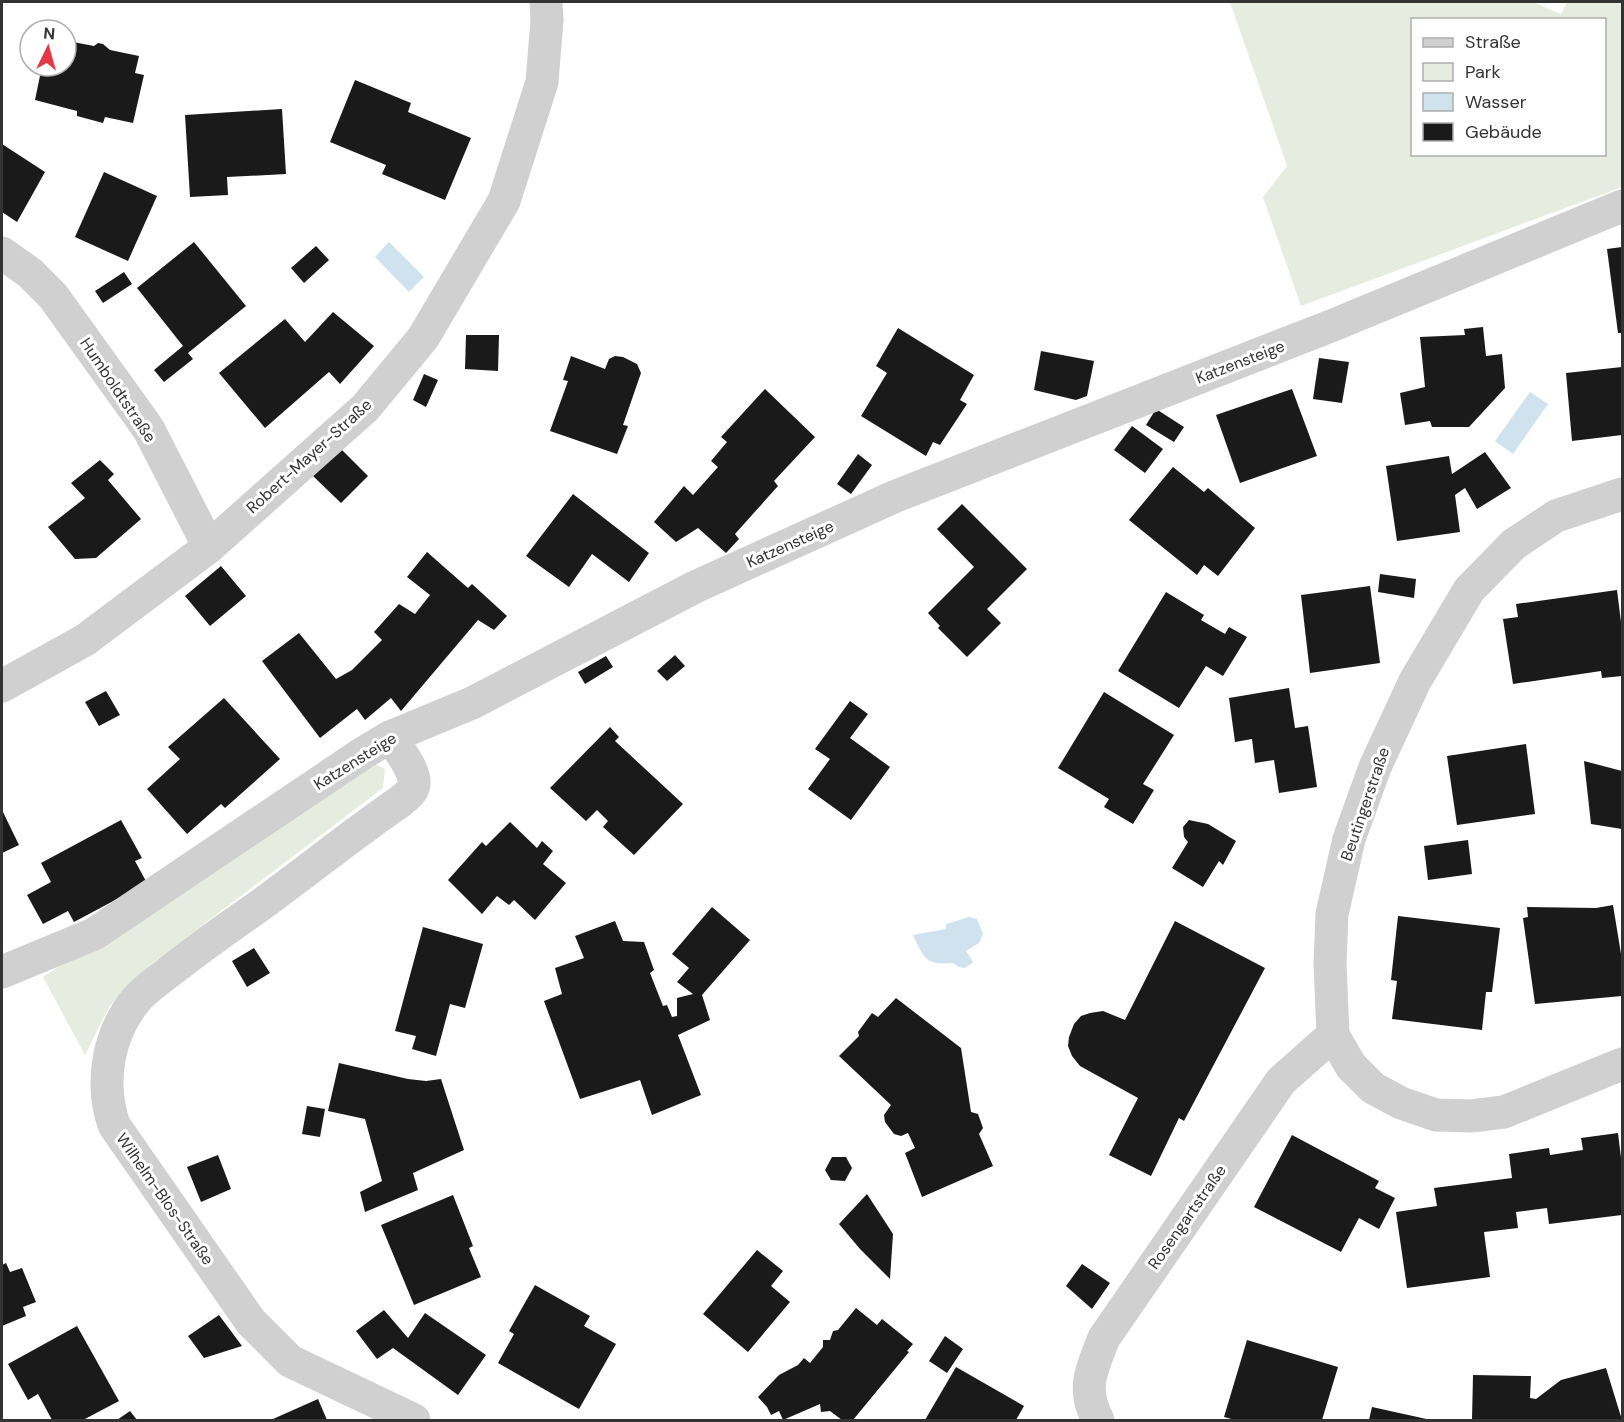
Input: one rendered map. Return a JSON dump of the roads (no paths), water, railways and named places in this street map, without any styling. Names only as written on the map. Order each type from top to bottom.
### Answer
[{"type":"street","name":"Robert-Mayer-Straße","points":[[2,686],[85,640],[208,547],[365,408],[423,338],[504,201],[542,82],[547,20],[546,2]]},
{"type":"street","name":"Katzensteige","points":[[2,972],[94,934],[390,737],[472,703],[695,587],[896,496],[1320,331],[1623,206]]},
{"type":"street","name":"Humboldtstraße","points":[[2,254],[30,273],[53,296],[140,417],[149,430],[208,547]]},
{"type":"street","name":"Beutingerstraße","points":[[1623,494],[1556,516],[1514,544],[1468,590],[1415,681],[1375,767],[1349,839],[1332,914],[1330,963],[1333,1035],[1351,1066],[1373,1088],[1401,1103],[1437,1115],[1471,1116],[1504,1112],[1623,1064]]},
{"type":"street","name":"Wilhelm-Blos-Straße","points":[[390,737],[409,764],[415,781],[413,790],[201,946],[136,1000],[123,1019],[111,1051],[106,1088],[108,1109],[114,1125],[251,1322],[290,1360],[414,1420]]},
{"type":"street","name":"Rosengartstraße","points":[[1098,1420],[1090,1406],[1090,1374],[1104,1338],[1281,1081],[1333,1035]]},
{"type":"water","points":[[389,242],[424,277],[409,292],[375,257]]},
{"type":"water","points":[[1530,392],[1548,404],[1513,454],[1495,441]]},
{"type":"water","points":[[969,917],[977,919],[983,934],[979,943],[966,951],[973,962],[965,968],[953,963],[937,963],[927,959],[913,935],[946,929],[946,924]]}]
